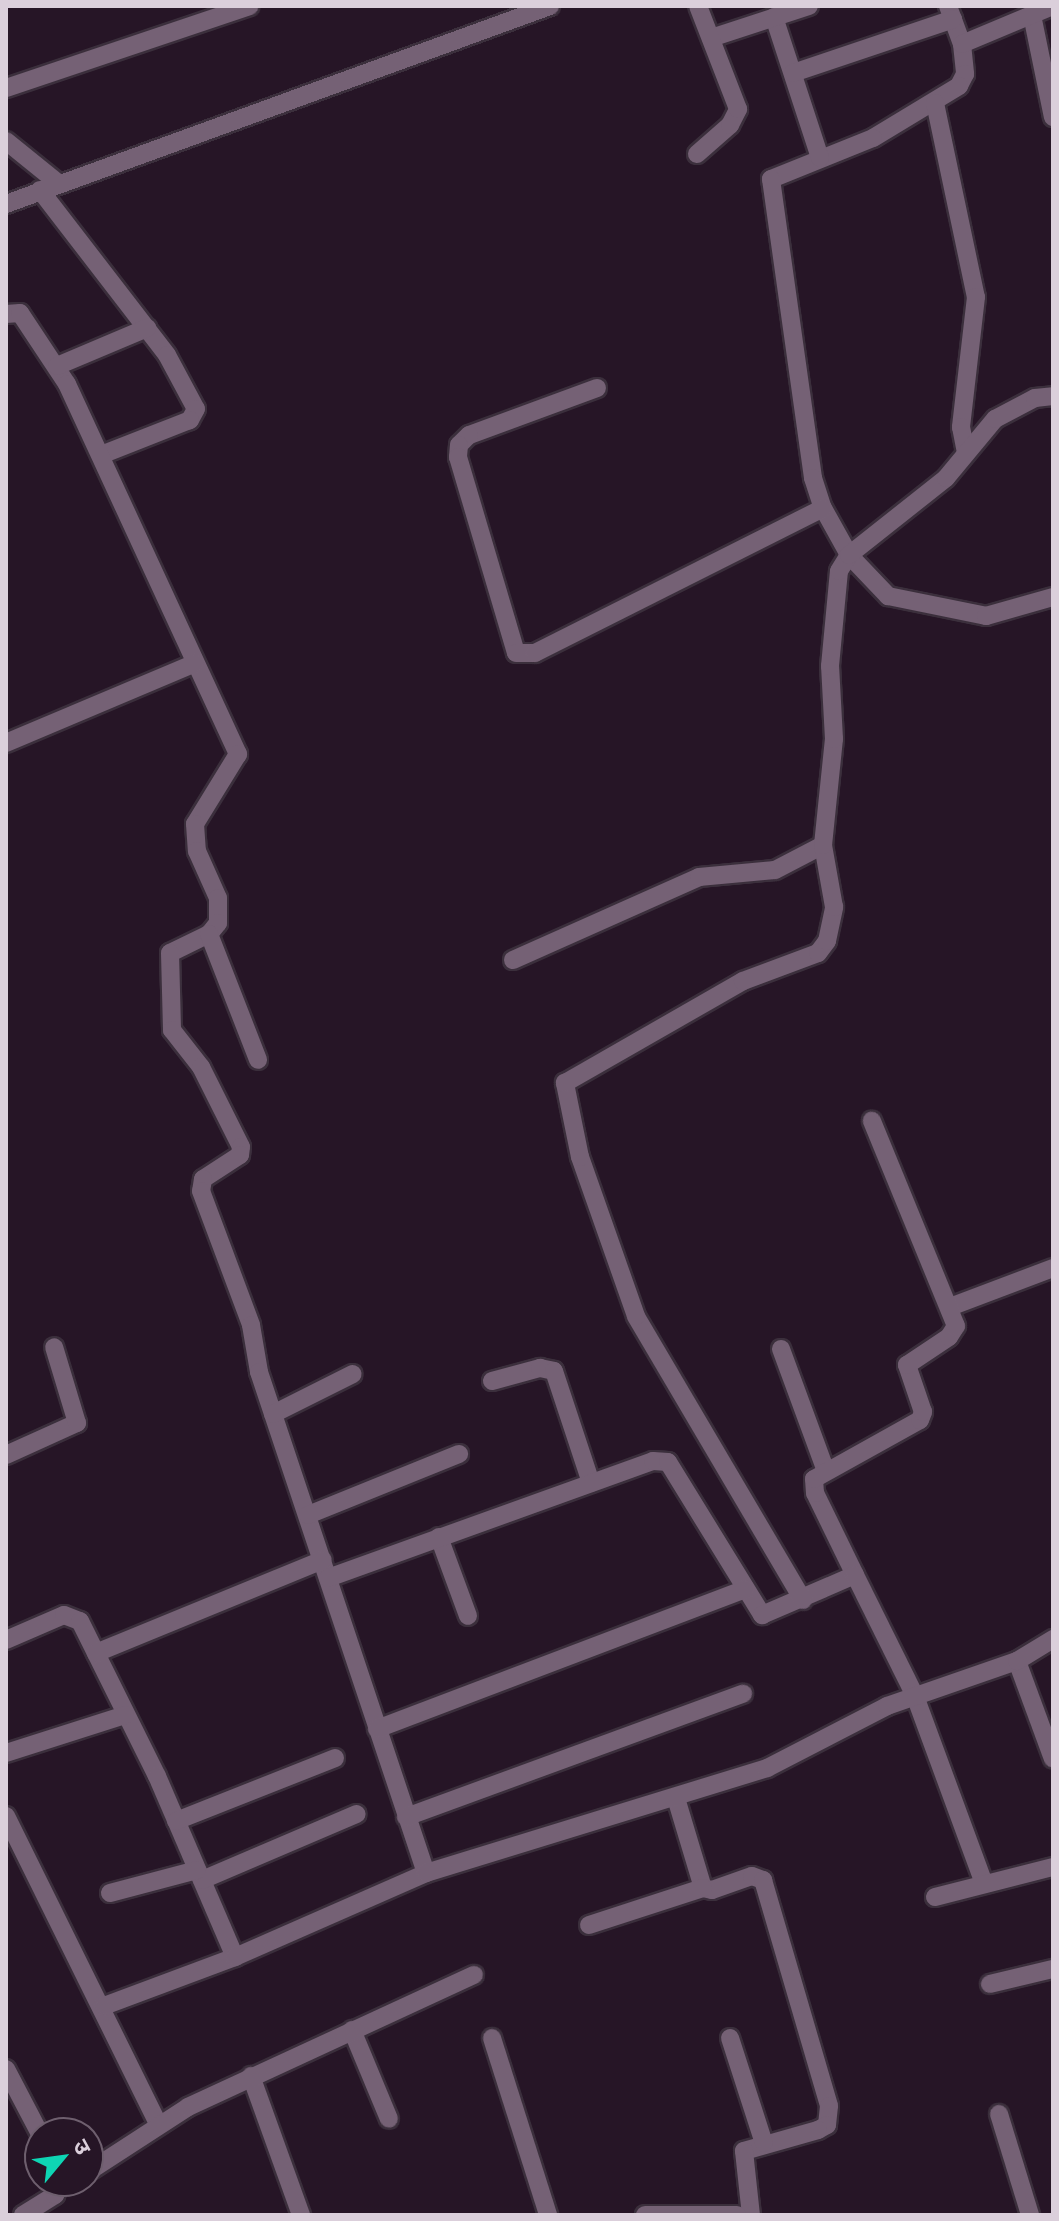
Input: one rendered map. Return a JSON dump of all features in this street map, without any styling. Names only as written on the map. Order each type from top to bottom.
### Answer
[{"type":"street","points":[[6,88],[250,6]]},
{"type":"street","points":[[6,204],[550,6]]},
{"type":"street","points":[[697,154],[730,125],[738,109],[698,6]]},
{"type":"street","points":[[711,38],[809,6]]},
{"type":"street","points":[[962,44],[1053,6]]},
{"type":"street","points":[[793,73],[951,12],[962,44],[965,74],[959,86],[873,138],[775,175],[769,186],[813,478],[823,508],[849,555],[888,596],[930,602],[969,616],[1053,597]]},
{"type":"street","points":[[1032,15],[1053,117]]},
{"type":"street","points":[[774,17],[820,158]]},
{"type":"street","points":[[935,103],[976,297],[961,427],[966,452]]},
{"type":"street","points":[[6,141],[58,183]]},
{"type":"street","points":[[40,190],[178,372],[196,414],[101,455]]},
{"type":"street","points":[[6,314],[20,313],[57,366],[238,754],[195,824],[197,851],[220,908],[218,923],[209,934],[170,953],[172,1030],[201,1067],[241,1147],[240,1155],[203,1179],[201,1191],[251,1325],[273,1414],[426,1873]]},
{"type":"street","points":[[57,366],[147,328]]},
{"type":"street","points":[[597,388],[469,435],[459,445],[458,457],[516,653],[535,653],[823,508]]},
{"type":"street","points":[[803,1600],[636,1316],[580,1157],[564,1087],[569,1079],[743,981],[818,953],[827,941],[834,907],[823,845],[834,739],[830,666],[839,571],[849,555],[946,478],[966,452],[1015,406],[1053,396]]},
{"type":"street","points":[[6,743],[195,663]]},
{"type":"street","points":[[513,960],[699,877],[775,870],[823,845]]},
{"type":"street","points":[[209,934],[258,1060]]},
{"type":"street","points":[[872,1121],[950,1307],[954,1332],[907,1365],[923,1412],[920,1420],[814,1479],[815,1493],[915,1696],[984,1884]]},
{"type":"street","points":[[950,1307],[1053,1268]]},
{"type":"street","points":[[6,1455],[77,1423],[54,1347]]},
{"type":"street","points":[[781,1349],[826,1471]]},
{"type":"street","points":[[492,1381],[540,1368],[554,1371],[591,1483]]},
{"type":"street","points":[[273,1414],[353,1374]]},
{"type":"street","points":[[308,1515],[459,1454]]},
{"type":"street","points":[[96,1653],[326,1569],[439,1537],[653,1461],[668,1462],[762,1615],[803,1600],[855,1575]]},
{"type":"street","points":[[439,1537],[468,1616]]},
{"type":"street","points":[[377,1729],[745,1589]]},
{"type":"street","points":[[6,1640],[70,1615],[80,1621],[176,1821],[235,1957]]},
{"type":"street","points":[[104,2006],[235,1957],[426,1873],[767,1768],[915,1696],[1017,1661],[1053,1639]]},
{"type":"street","points":[[1017,1661],[1053,1759]]},
{"type":"street","points":[[406,1817],[743,1694]]},
{"type":"street","points":[[6,1753],[125,1715]]},
{"type":"street","points":[[176,1821],[335,1758]]},
{"type":"street","points":[[676,1798],[703,1888]]},
{"type":"street","points":[[110,1893],[200,1875],[357,1814]]},
{"type":"street","points":[[6,1816],[38,1887],[104,2006],[158,2123]]},
{"type":"street","points":[[935,1897],[1053,1867]]},
{"type":"street","points":[[589,1925],[703,1888],[712,1890],[752,1876],[763,1880],[829,2106],[827,2125],[764,2143],[741,2157],[751,2215]]},
{"type":"street","points":[[990,1984],[1053,1969]]},
{"type":"street","points":[[104,2161],[158,2123],[251,2076],[474,1975]]},
{"type":"street","points":[[352,2030],[389,2119]]},
{"type":"street","points":[[492,2038],[548,2215]]},
{"type":"street","points":[[730,2038],[764,2143]]},
{"type":"street","points":[[6,2069],[31,2117]]},
{"type":"street","points":[[251,2076],[301,2215]]},
{"type":"street","points":[[999,2114],[1030,2215]]},
{"type":"street","points":[[23,2215],[52,2197]]},
{"type":"street","points":[[645,2215],[737,2215]]}]
